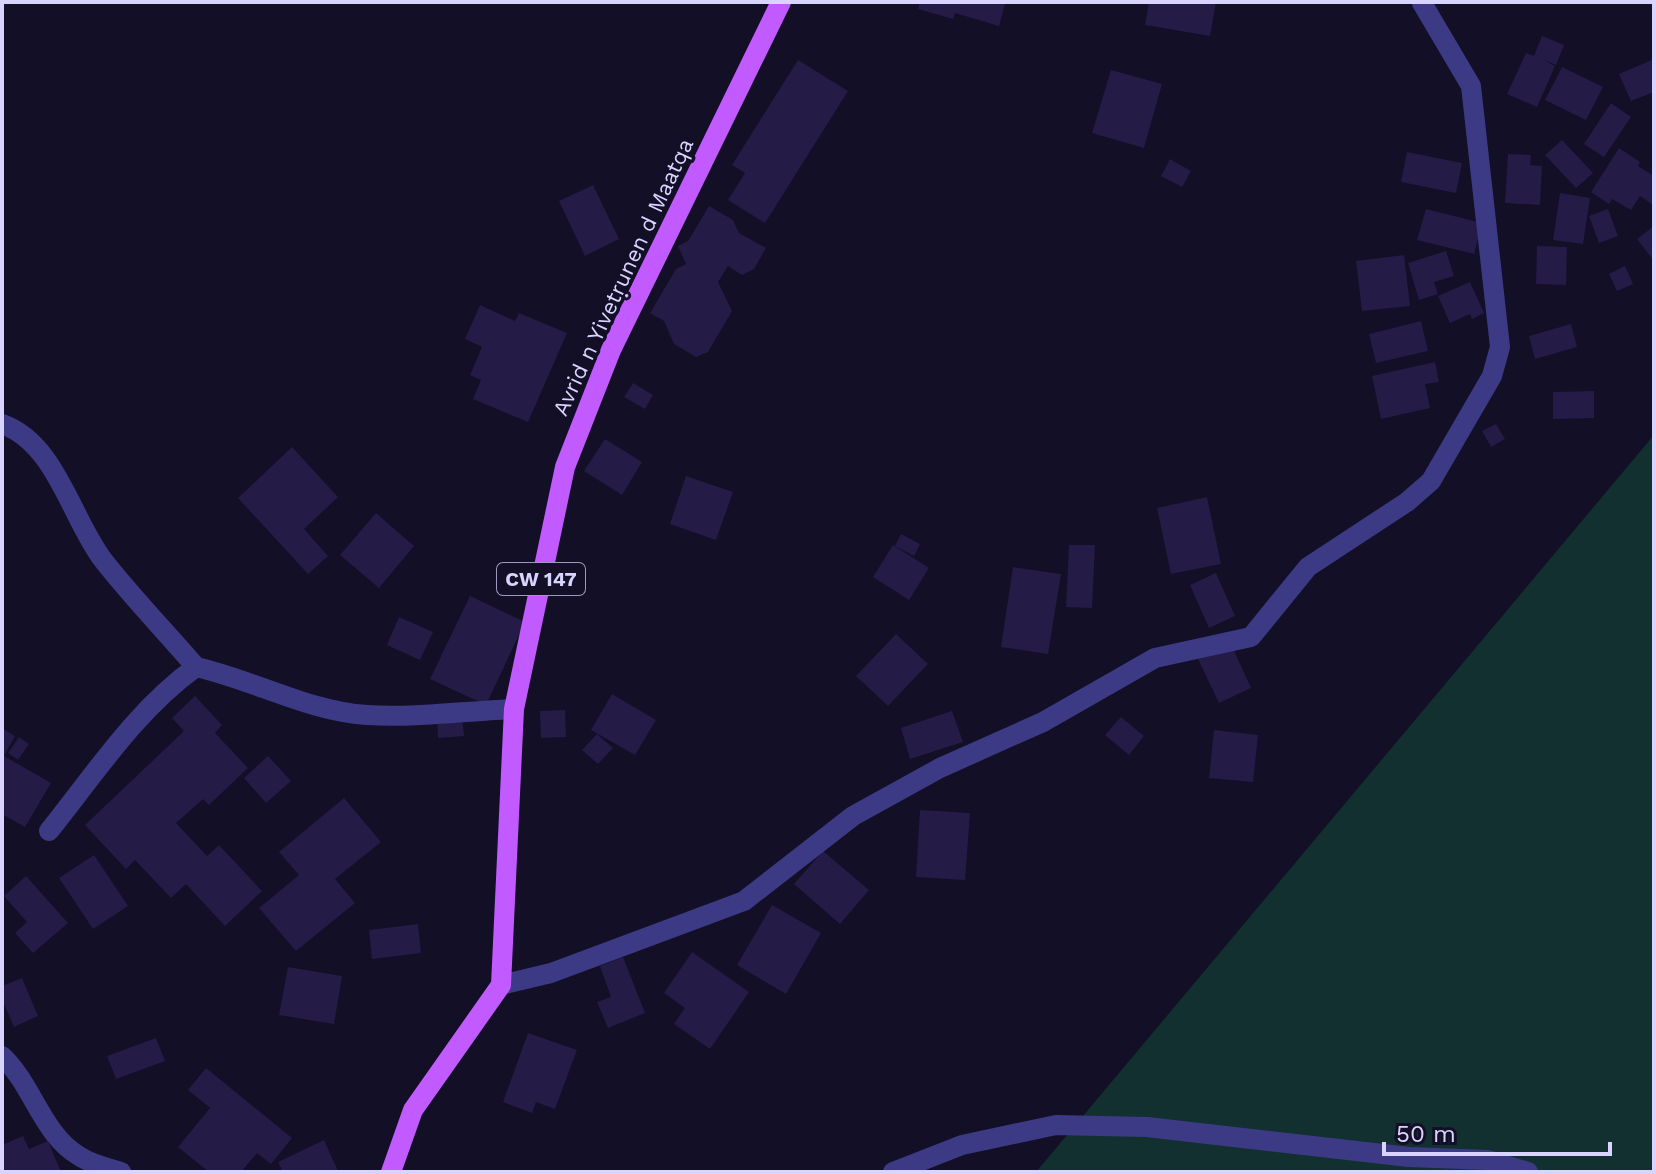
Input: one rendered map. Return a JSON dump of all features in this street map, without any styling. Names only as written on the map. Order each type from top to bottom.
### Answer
[{"type":"main road","name":"Avrid n Yivetṛunen d Maatqa","points":[[501,985],[514,709],[565,467],[587,406],[781,2]]},
{"type":"main road","points":[[391,1172],[413,1110],[501,985]]},
{"type":"street","points":[[501,985],[551,973],[744,901],[853,816],[940,768],[1043,722],[1155,658],[1251,637],[1308,567],[1407,502],[1431,481],[1492,376],[1500,347],[1471,86],[1422,3]]},
{"type":"street","points":[[2,424],[16,429],[38,449],[102,558],[196,667],[224,673],[300,702],[367,715],[514,709]]},
{"type":"street","points":[[49,831],[126,734],[174,683],[196,667]]},
{"type":"street","points":[[2,1056],[16,1069],[56,1135],[79,1156],[121,1172]]},
{"type":"street","points":[[893,1172],[962,1145],[1056,1125],[1147,1127],[1409,1157],[1488,1160],[1528,1172]]},
{"type":"green space","points":[[1654,435],[1654,1172],[1036,1172]]},
{"type":"building","points":[[920,2],[1005,4],[999,26],[955,13],[953,19],[918,9]]},
{"type":"building","points":[[1149,2],[1216,2],[1210,36],[1145,25]]},
{"type":"building","points":[[1542,36],[1564,45],[1556,65],[1544,60],[1555,66],[1537,107],[1507,94],[1526,53],[1534,56]]},
{"type":"building","points":[[798,60],[848,91],[765,223],[728,200],[745,173],[732,165]]},
{"type":"building","points":[[1652,60],[1654,92],[1631,101],[1619,74]]},
{"type":"building","points":[[1562,67],[1603,87],[1586,120],[1545,100]]},
{"type":"building","points":[[1111,70],[1162,84],[1144,148],[1092,133]]},
{"type":"building","points":[[1611,103],[1631,117],[1604,157],[1584,144]]},
{"type":"building","points":[[1562,140],[1593,173],[1576,188],[1545,155]]},
{"type":"building","points":[[1619,148],[1654,176],[1652,204],[1640,196],[1631,210],[1612,199],[1609,204],[1591,192]]},
{"type":"building","points":[[1407,152],[1462,163],[1456,193],[1401,182]]},
{"type":"building","points":[[1508,154],[1531,155],[1530,165],[1542,166],[1540,205],[1505,203]]},
{"type":"building","points":[[1170,159],[1191,171],[1182,187],[1161,176]]},
{"type":"building","points":[[593,185],[619,239],[585,256],[559,201]]},
{"type":"building","points":[[1560,193],[1590,198],[1583,244],[1553,240]]},
{"type":"building","points":[[709,206],[733,220],[739,233],[766,248],[754,269],[742,275],[728,266],[718,282],[732,311],[708,352],[696,357],[674,344],[664,321],[650,313],[676,269],[686,264],[678,246],[688,241]]},
{"type":"building","points":[[1426,209],[1482,223],[1474,254],[1417,240]]},
{"type":"building","points":[[1608,209],[1618,236],[1599,243],[1589,216]]},
{"type":"building","points":[[1654,226],[1654,261],[1637,239]]},
{"type":"building","points":[[1537,246],[1567,247],[1566,285],[1536,284]]},
{"type":"building","points":[[1446,251],[1454,276],[1434,282],[1438,294],[1419,300],[1408,263]]},
{"type":"building","points":[[1404,255],[1410,306],[1362,311],[1356,261]]},
{"type":"building","points":[[1625,266],[1633,284],[1617,291],[1609,274]]},
{"type":"building","points":[[1470,282],[1484,313],[1472,319],[1470,314],[1450,323],[1438,296]]},
{"type":"building","points":[[480,305],[515,321],[519,313],[567,333],[528,422],[473,399],[481,380],[470,375],[482,347],[465,339]]},
{"type":"building","points":[[1421,321],[1428,351],[1376,363],[1369,334]]},
{"type":"building","points":[[1571,324],[1577,347],[1535,359],[1529,336]]},
{"type":"building","points":[[1435,362],[1439,382],[1425,384],[1430,408],[1381,419],[1372,376]]},
{"type":"building","points":[[633,383],[653,395],[645,409],[624,397]]},
{"type":"building","points":[[1594,391],[1594,418],[1553,419],[1553,392]]},
{"type":"building","points":[[1496,424],[1505,439],[1491,447],[1482,431]]},
{"type":"building","points":[[605,439],[642,462],[622,495],[584,471]]},
{"type":"building","points":[[292,447],[338,497],[304,529],[328,556],[308,574],[238,498]]},
{"type":"building","points":[[686,476],[733,492],[716,540],[670,524]]},
{"type":"building","points":[[1207,497],[1221,564],[1171,574],[1157,508]]},
{"type":"building","points":[[376,513],[414,546],[379,588],[340,555]]},
{"type":"building","points":[[901,534],[920,544],[914,556],[895,546]]},
{"type":"building","points":[[893,545],[929,568],[909,600],[873,577]]},
{"type":"building","points":[[1069,545],[1095,545],[1092,608],[1066,607]]},
{"type":"building","points":[[1013,567],[1061,574],[1048,654],[1001,647]]},
{"type":"building","points":[[1216,573],[1235,616],[1209,628],[1190,585]]},
{"type":"building","points":[[470,596],[525,622],[486,705],[430,679]]},
{"type":"building","points":[[399,617],[433,632],[420,660],[387,645]]},
{"type":"building","points":[[896,634],[928,664],[888,706],[856,676]]},
{"type":"building","points":[[1231,644],[1251,688],[1219,703],[1198,659]]},
{"type":"building","points":[[612,694],[656,720],[635,755],[591,730]]},
{"type":"building","points":[[195,696],[222,725],[215,733],[248,768],[209,805],[203,799],[176,823],[207,856],[219,845],[262,891],[225,926],[186,884],[171,898],[135,860],[126,869],[85,825],[184,731],[172,718]]},
{"type":"building","points":[[565,710],[566,737],[541,738],[540,711]]},
{"type":"building","points":[[952,711],[963,742],[910,759],[901,728]]},
{"type":"building","points":[[462,715],[464,736],[438,738],[437,718]]},
{"type":"building","points":[[1121,717],[1144,736],[1129,755],[1105,735]]},
{"type":"building","points":[[2,728],[15,736],[4,756],[51,783],[25,827],[2,814]]},
{"type":"building","points":[[1214,730],[1258,735],[1253,782],[1209,778]]},
{"type":"building","points":[[597,734],[613,748],[598,764],[582,750]]},
{"type":"building","points":[[19,737],[29,744],[18,760],[8,753]]},
{"type":"building","points":[[268,756],[291,781],[266,803],[244,778]]},
{"type":"building","points":[[344,798],[381,842],[335,879],[355,903],[296,951],[259,908],[299,875],[279,852]]},
{"type":"building","points":[[920,810],[970,813],[965,880],[916,877]]},
{"type":"building","points":[[823,851],[869,890],[840,924],[794,884]]},
{"type":"building","points":[[94,855],[128,906],[93,929],[59,878]]},
{"type":"building","points":[[26,876],[68,923],[33,953],[15,933],[27,922],[4,896]]},
{"type":"building","points":[[772,905],[821,933],[786,994],[737,965]]},
{"type":"building","points":[[418,924],[421,953],[372,959],[369,930]]},
{"type":"building","points":[[692,952],[749,992],[710,1049],[674,1024],[685,1008],[664,993]]},
{"type":"building","points":[[623,957],[645,1013],[608,1028],[597,1002],[611,997],[600,966]]},
{"type":"building","points":[[288,967],[342,976],[334,1024],[279,1015]]},
{"type":"building","points":[[22,978],[38,1016],[14,1027],[2,999],[2,986]]},
{"type":"building","points":[[528,1033],[577,1050],[555,1109],[536,1102],[532,1113],[503,1102]]},
{"type":"building","points":[[156,1038],[165,1061],[116,1079],[107,1056]]},
{"type":"building","points":[[206,1068],[292,1138],[271,1164],[257,1153],[241,1172],[209,1172],[178,1147],[210,1108],[188,1090]]},
{"type":"building","points":[[23,1136],[29,1149],[48,1141],[61,1172],[2,1172],[2,1145]]},
{"type":"building","points":[[324,1140],[338,1171],[283,1172],[278,1162]]}]
